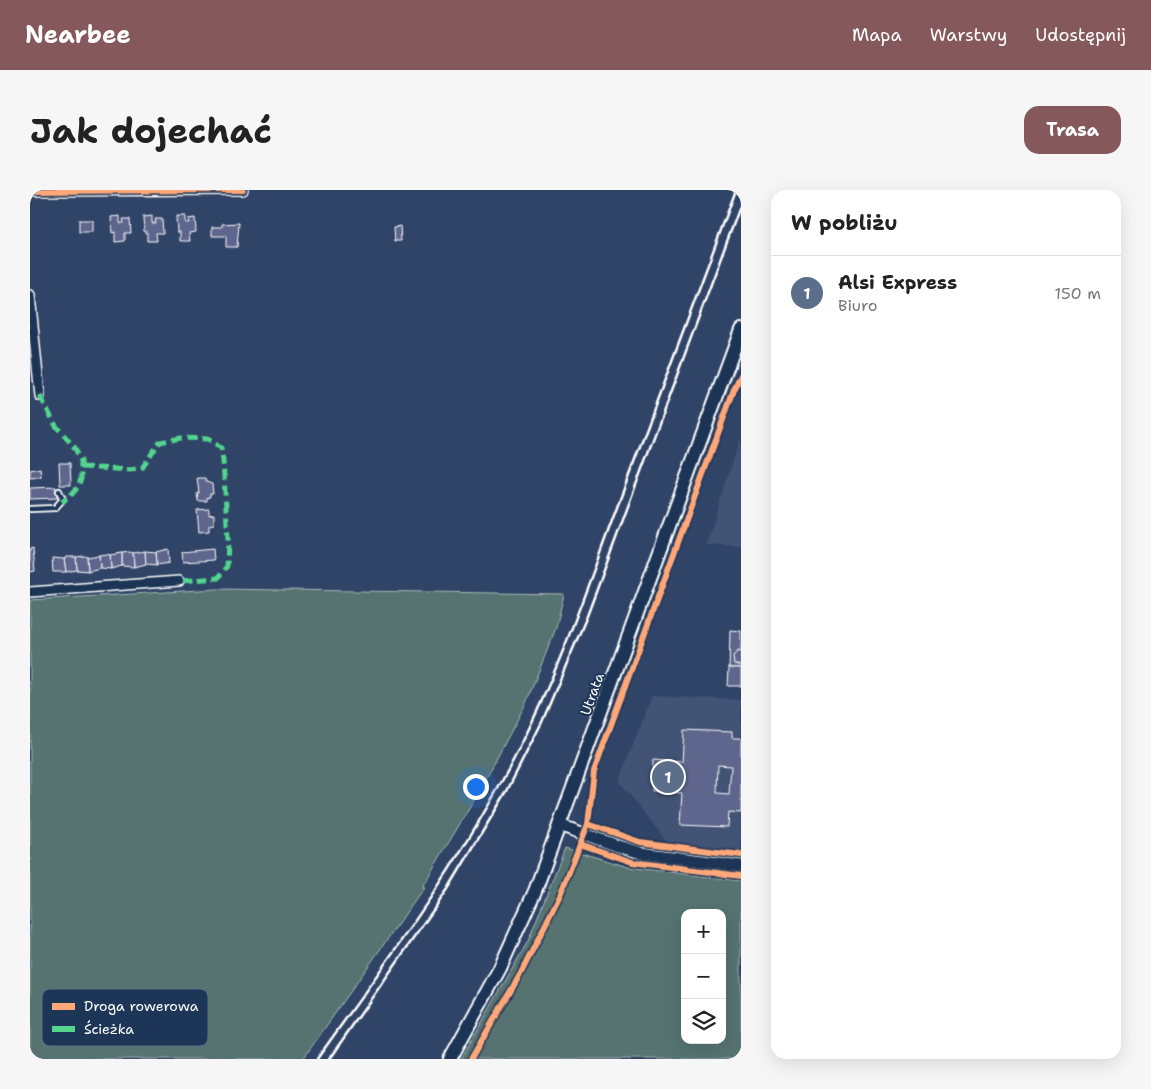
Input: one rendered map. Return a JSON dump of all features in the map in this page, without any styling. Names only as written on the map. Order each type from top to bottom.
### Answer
[{"type":"main road","name":"Utrata","points":[[450,1059],[490,989],[518,930],[560,826],[741,330]]},
{"type":"street","points":[[30,191],[243,190]]},
{"type":"street","points":[[30,295],[40,396]]},
{"type":"street","points":[[30,592],[179,581]]},
{"type":"street","points":[[560,826],[642,853],[741,866]]},
{"type":"lane","points":[[30,509],[55,508],[63,499],[59,491]]},
{"type":"shaded area","points":[[741,436],[741,547],[706,545]]},
{"type":"shaded area","points":[[652,696],[741,700],[741,853],[669,844],[619,781]]},
{"type":"green space","points":[[217,589],[564,594],[556,628],[526,703],[479,792],[422,887],[424,887],[303,1059],[30,1059],[30,600]]},
{"type":"green space","points":[[565,848],[628,867],[741,881],[741,1059],[461,1059],[528,941]]},
{"type":"building","points":[[120,216],[120,223],[124,223],[123,219],[130,219],[131,233],[125,233],[125,241],[115,242],[115,232],[112,233],[111,217]]},
{"type":"building","points":[[152,216],[152,223],[156,223],[155,219],[162,219],[163,233],[156,233],[157,241],[147,241],[143,217]]},
{"type":"building","points":[[176,216],[185,216],[185,223],[189,223],[188,219],[195,218],[196,232],[189,233],[190,241],[180,241],[180,232],[177,232]]},
{"type":"building","points":[[79,220],[92,220],[92,232],[79,232]]},
{"type":"building","points":[[239,223],[237,247],[226,247],[226,236],[212,236],[212,227],[222,227],[222,224]]},
{"type":"building","points":[[400,226],[401,241],[395,241],[394,227]]},
{"type":"building","points":[[59,463],[70,463],[71,485],[60,485]]},
{"type":"building","points":[[40,468],[41,477],[30,478],[30,470]]},
{"type":"building","points":[[197,478],[205,478],[206,482],[212,484],[213,494],[207,497],[207,501],[198,501]]},
{"type":"building","points":[[56,487],[57,498],[30,499],[30,488]]},
{"type":"building","points":[[209,509],[209,515],[214,514],[214,524],[209,525],[209,531],[199,532],[197,510]]},
{"type":"building","points":[[33,548],[35,571],[30,572],[30,549]]},
{"type":"building","points":[[168,549],[169,563],[157,565],[156,552]]},
{"type":"building","points":[[213,549],[214,560],[183,562],[182,552]]},
{"type":"building","points":[[145,551],[146,564],[134,567],[133,553]]},
{"type":"building","points":[[145,551],[156,552],[157,565],[146,564]]},
{"type":"building","points":[[122,553],[133,553],[134,567],[122,566]]},
{"type":"building","points":[[122,553],[122,566],[111,569],[110,555]]},
{"type":"building","points":[[99,555],[110,555],[111,569],[100,568]]},
{"type":"building","points":[[99,555],[100,568],[88,571],[87,557]]},
{"type":"building","points":[[76,557],[87,557],[88,571],[77,570]]},
{"type":"building","points":[[76,557],[77,570],[66,572],[64,559]]},
{"type":"building","points":[[52,558],[64,559],[66,572],[53,572]]},
{"type":"building","points":[[730,630],[741,631],[741,668],[729,668]]},
{"type":"building","points":[[738,651],[741,652],[741,666],[734,664],[733,656]]},
{"type":"building","points":[[729,668],[741,668],[741,686],[728,686]]},
{"type":"building","points":[[684,730],[732,732],[732,738],[741,738],[741,813],[728,812],[727,827],[680,825],[682,793],[652,791],[653,760],[682,762]],"holes":[[[718,765],[731,766],[729,794],[717,793]]]},
{"type":"railway","points":[[317,1059],[398,946],[474,830],[533,720],[571,631],[736,190]]},
{"type":"railway","points":[[329,1059],[448,889],[507,791],[542,722],[587,616],[741,204]]},
{"type":"marked path","points":[[40,396],[56,426],[75,448],[81,461],[81,479],[78,487],[62,502]]},
{"type":"marked path","points":[[81,467],[130,470],[142,468],[160,442],[181,438],[208,439],[221,448],[228,539],[227,566],[218,578],[179,581]]},
{"type":"cycle path","points":[[30,191],[243,190]]},
{"type":"cycle path","points":[[471,1059],[521,973],[560,895],[588,824],[594,771],[741,375]]},
{"type":"cycle path","points":[[588,824],[640,842],[741,855]]},
{"type":"cycle path","points":[[580,844],[632,862],[741,876]]},
{"type":"place","name":"Alsi Express","points":[[668,777]]}]
